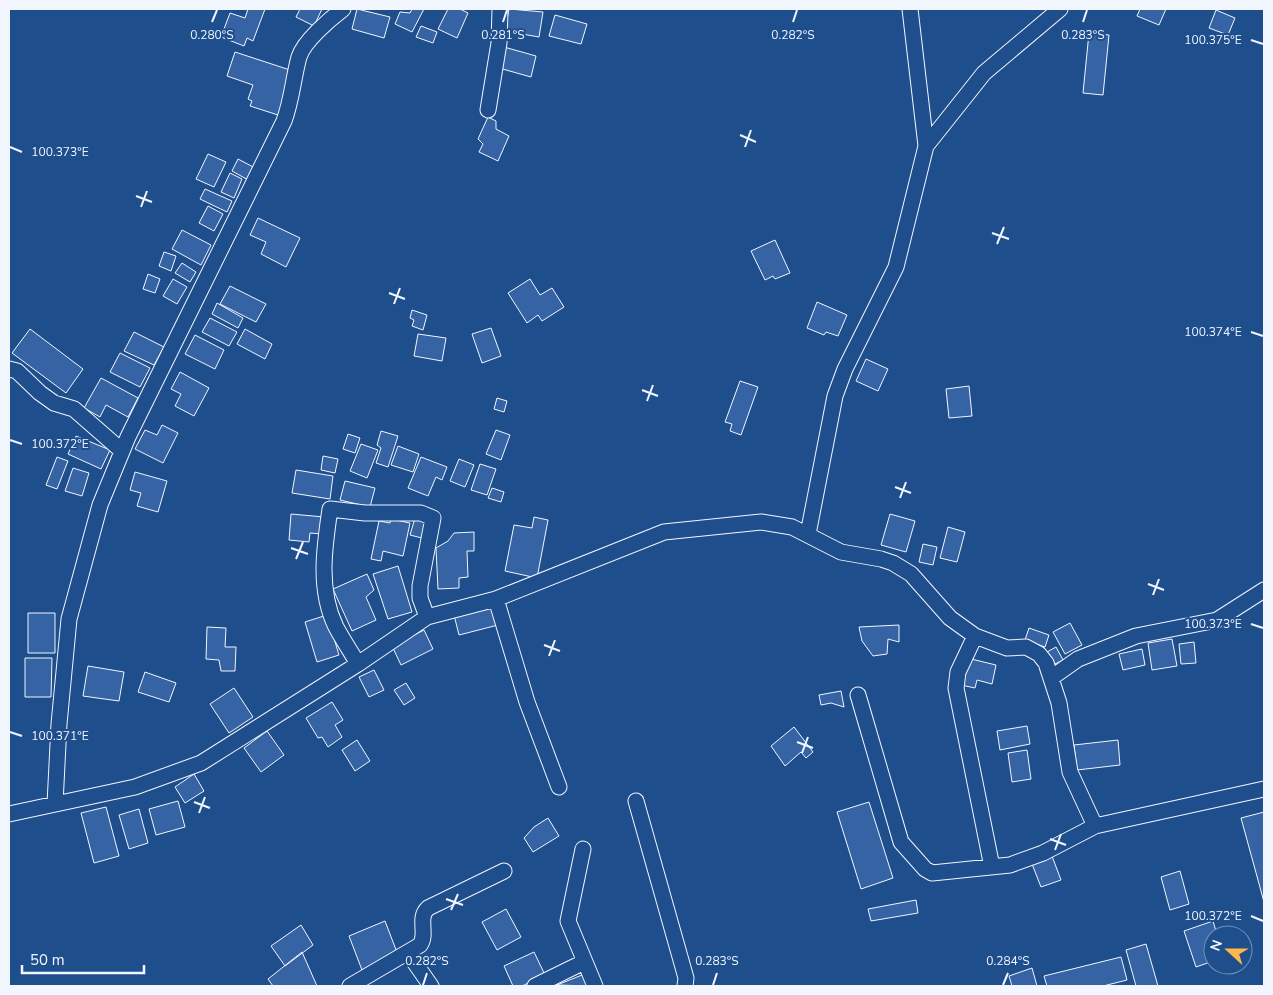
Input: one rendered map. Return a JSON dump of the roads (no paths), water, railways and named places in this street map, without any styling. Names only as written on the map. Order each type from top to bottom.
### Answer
[{"type":"street","points":[[56,804],[59,724],[69,620],[100,505],[122,451],[216,262],[245,196],[284,121],[294,90],[300,56],[314,36],[343,9]]},
{"type":"street","points":[[488,110],[499,43],[500,9]]},
{"type":"street","points":[[808,534],[835,396],[845,369],[896,267],[926,146],[910,9]]},
{"type":"street","points":[[926,146],[987,69],[1060,9]]},
{"type":"street","points":[[9,369],[17,371],[40,393],[54,403],[74,409],[122,451]]},
{"type":"street","points":[[358,664],[336,626],[323,576],[324,548],[330,509],[365,513],[421,513],[433,518],[420,586],[420,598],[427,617]]},
{"type":"street","points":[[9,814],[135,787],[201,763],[358,664],[427,617],[496,599],[664,532],[761,522],[778,523],[808,534],[825,546],[841,552],[881,559],[903,569],[950,618],[975,636],[1007,648],[1023,647],[1032,649],[1043,658],[1059,703],[1070,772],[1095,826]]},
{"type":"street","points":[[1051,678],[1078,659],[1136,636],[1217,620],[1264,590]]},
{"type":"street","points":[[496,599],[527,702],[559,787]]},
{"type":"street","points":[[975,636],[958,672],[956,688],[992,867]]},
{"type":"street","points":[[858,694],[899,837],[905,848],[925,869],[932,873],[1010,865],[1027,859],[1095,826],[1264,789]]},
{"type":"street","points":[[636,801],[686,978],[685,986]]},
{"type":"street","points":[[582,850],[568,920],[595,986]]},
{"type":"street","points":[[350,986],[408,953],[423,940],[423,915],[426,909],[504,871]]},
{"type":"street","points":[[408,953],[431,986]]},
{"type":"street","points":[[536,986],[584,962]]}]
